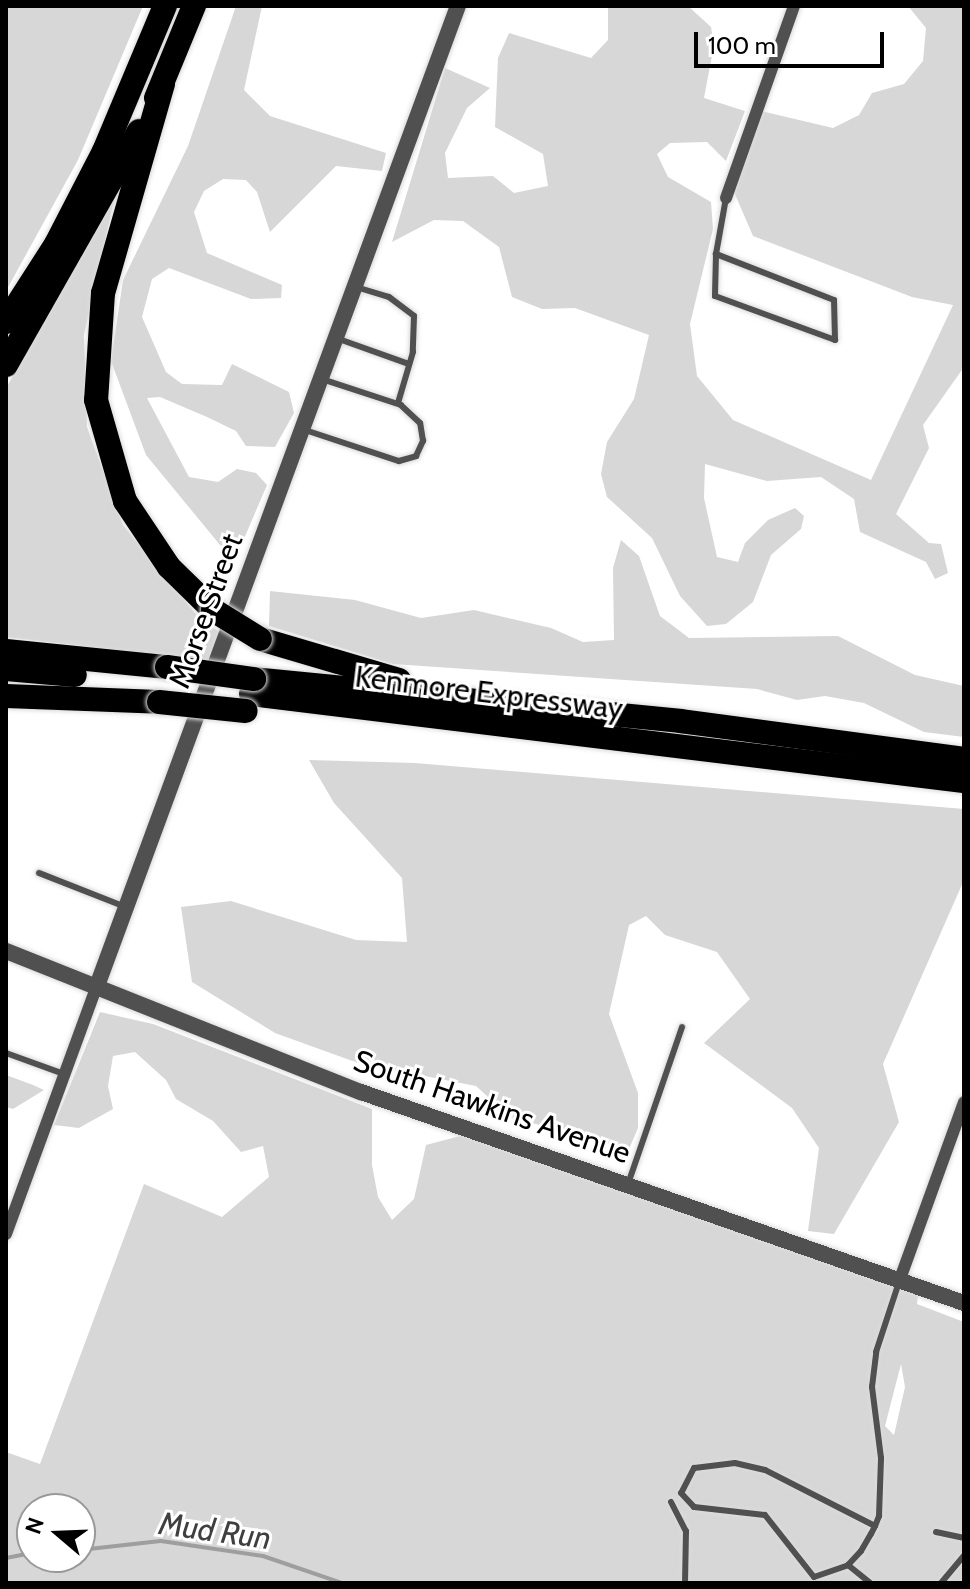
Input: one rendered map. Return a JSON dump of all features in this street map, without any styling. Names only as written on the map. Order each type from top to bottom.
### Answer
[{"type":"highway","points":[[6,322],[104,151],[165,6]]},
{"type":"highway","points":[[6,365],[107,194],[163,84],[194,6]]},
{"type":"highway","points":[[163,84],[103,293],[96,400],[125,501],[169,567],[213,610],[260,639],[337,666],[515,704]]},
{"type":"highway","points":[[6,651],[164,684],[250,695]]},
{"type":"highway","points":[[6,669],[250,695],[515,704]]},
{"type":"highway","points":[[6,696],[164,684]]},
{"type":"highway","name":"Kenmore Expressway","points":[[250,695],[964,781]]},
{"type":"highway","name":"Kenmore Expressway","points":[[515,704],[964,759]]},
{"type":"street","name":"Morse Street","points":[[6,1234],[458,6]]},
{"type":"street","points":[[726,198],[794,6]]},
{"type":"street","name":"South Hawkins Avenue","points":[[6,951],[333,1082],[964,1303]]},
{"type":"street","points":[[900,1279],[964,1102]]},
{"type":"lane","points":[[716,254],[834,300],[835,340],[715,296],[716,254],[726,198]]},
{"type":"lane","points":[[355,286],[389,297],[414,316],[409,364],[398,403]]},
{"type":"lane","points":[[336,338],[409,364]]},
{"type":"lane","points":[[302,429],[399,461],[416,456],[423,441],[420,423],[398,403],[321,379]]},
{"type":"lane","points":[[39,873],[127,907]]},
{"type":"lane","points":[[628,1184],[682,1027]]},
{"type":"lane","points":[[6,1053],[64,1074]]},
{"type":"lane","points":[[875,1526],[765,1470],[710,1462],[687,1475],[681,1493],[685,1503],[765,1515],[802,1570],[825,1580],[848,1565],[875,1526],[882,1492],[872,1387],[876,1352],[900,1279]]},
{"type":"lane","points":[[671,1502],[686,1531],[685,1583]]},
{"type":"lane","points":[[936,1532],[964,1538]]},
{"type":"lane","points":[[941,1583],[964,1556]]},
{"type":"lane","points":[[848,1565],[870,1583]]},
{"type":"shaded area","points":[[6,6],[143,6],[78,160],[6,291]]},
{"type":"shaded area","points":[[236,6],[262,6],[244,90],[270,116],[386,153],[382,171],[336,166],[270,232],[257,192],[246,180],[223,179],[204,191],[194,212],[207,253],[282,285],[281,298],[251,299],[169,268],[152,279],[142,317],[166,372],[182,384],[222,385],[232,364],[289,392],[294,413],[275,447],[246,446],[236,431],[160,397],[147,398],[189,477],[218,482],[237,469],[256,473],[267,485],[234,562],[146,455],[111,361],[123,280],[188,146]]},
{"type":"shaded area","points":[[608,6],[688,6],[711,27],[714,45],[704,98],[745,111],[726,161],[707,142],[670,143],[657,154],[668,177],[711,202],[713,229],[690,324],[697,376],[733,420],[871,480],[953,305],[912,297],[753,236],[734,192],[761,111],[833,128],[859,115],[872,93],[904,84],[923,61],[926,28],[908,6],[964,6],[964,367],[923,425],[929,448],[896,514],[929,543],[941,544],[948,573],[935,579],[926,562],[860,532],[854,499],[821,477],[767,481],[705,464],[704,498],[717,557],[738,562],[745,543],[768,520],[795,508],[804,516],[801,529],[771,555],[753,602],[726,624],[707,626],[680,596],[652,538],[607,497],[601,474],[607,442],[634,399],[649,335],[575,308],[542,309],[512,297],[499,247],[463,221],[434,220],[392,242],[445,68],[490,88],[467,108],[445,153],[448,178],[493,176],[514,193],[548,186],[543,154],[495,127],[498,58],[509,33],[591,58],[608,40]]},
{"type":"shaded area","points":[[114,200],[84,335],[87,427],[123,525],[195,613],[219,632],[209,661],[6,637],[6,388]]},
{"type":"shaded area","points":[[621,540],[639,556],[660,616],[689,638],[838,636],[915,675],[964,686],[964,737],[924,732],[864,703],[825,696],[797,700],[757,689],[393,664],[269,626],[270,591],[355,600],[421,618],[474,610],[551,628],[583,642],[614,640],[613,568]]},
{"type":"shaded area","points":[[309,760],[415,763],[964,809],[964,880],[883,1064],[899,1122],[834,1234],[808,1231],[819,1148],[792,1108],[704,1043],[750,999],[717,952],[665,935],[646,916],[629,925],[609,1014],[638,1093],[638,1128],[629,1149],[510,1117],[476,1086],[358,1063],[275,1033],[192,982],[181,907],[231,901],[356,940],[407,942],[402,878],[334,803]]},
{"type":"shaded area","points":[[100,1012],[153,1024],[372,1109],[372,1165],[378,1197],[392,1220],[414,1199],[426,1145],[464,1135],[918,1295],[917,1304],[964,1322],[964,1583],[6,1583],[6,1452],[40,1464],[144,1184],[222,1217],[269,1177],[263,1146],[241,1152],[213,1121],[176,1099],[166,1080],[135,1052],[113,1056],[108,1086],[113,1109],[79,1128],[54,1125]],"holes":[[[901,1364],[905,1387],[894,1435],[885,1426]]]},
{"type":"shaded area","points":[[6,1075],[44,1090],[13,1109],[6,1107]]},
{"type":"waterway","name":"Mud Run","points":[[96,1548],[161,1541],[263,1556],[342,1583]]},
{"type":"waterway","name":"Mud Run","points":[[6,1558],[16,1556]]}]
